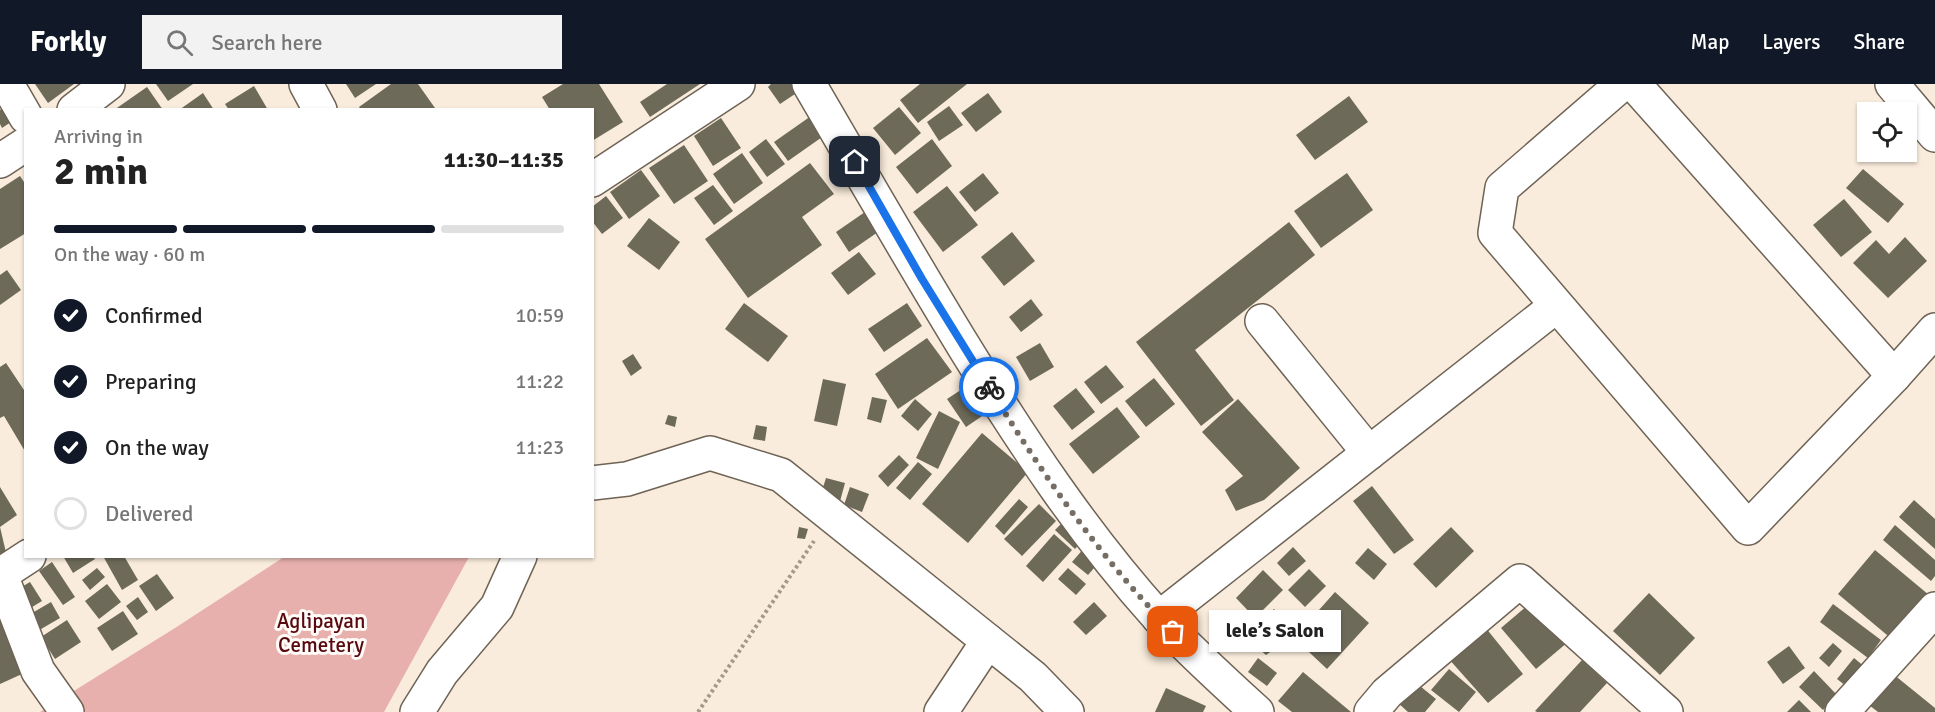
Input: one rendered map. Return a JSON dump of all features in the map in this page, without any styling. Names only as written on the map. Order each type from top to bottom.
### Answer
[{"type":"street","points":[[7,84],[24,114]]},
{"type":"street","points":[[77,108],[108,84]]},
{"type":"street","points":[[306,84],[319,108]]},
{"type":"street","points":[[594,179],[738,84]]},
{"type":"street","points":[[809,84],[922,279],[1015,430],[1064,501],[1160,618],[1215,674],[1257,712]]},
{"type":"street","points":[[1622,84],[1502,188],[1495,233],[1748,528],[1935,330]]},
{"type":"street","points":[[1634,84],[1894,376]]},
{"type":"street","points":[[1892,84],[1935,135]]},
{"type":"street","points":[[0,161],[24,145]]},
{"type":"street","points":[[1160,618],[1556,306]]},
{"type":"street","points":[[1262,321],[1370,453]]},
{"type":"street","points":[[594,483],[627,479],[710,453],[782,475],[1033,677],[1067,712]]},
{"type":"street","points":[[26,558],[1,575],[38,671],[67,712]]},
{"type":"street","points":[[417,712],[442,672],[497,607],[519,558]]},
{"type":"street","points":[[1371,712],[1387,693],[1520,581],[1666,712]]},
{"type":"street","points":[[1842,712],[1935,609]]},
{"type":"street","points":[[941,712],[988,640]]},
{"type":"path","points":[[698,712],[832,515]]},
{"type":"green space","name":"Aglipayan Cemetery","points":[[282,558],[468,558],[384,712],[40,712]]},
{"type":"building","points":[[35,84],[74,84],[48,103]]},
{"type":"building","points":[[156,84],[193,84],[168,101]]},
{"type":"building","points":[[346,84],[376,84],[355,98]]},
{"type":"building","points":[[391,84],[418,84],[435,108],[360,108]]},
{"type":"building","points":[[563,84],[599,84],[623,122],[594,140],[594,108],[549,108],[542,97]]},
{"type":"building","points":[[667,84],[700,84],[650,117],[640,102]]},
{"type":"building","points":[[771,84],[793,84],[798,92],[780,104],[768,87]]},
{"type":"building","points":[[920,84],[967,84],[918,123],[900,100]]},
{"type":"building","points":[[254,86],[267,108],[228,108],[225,104]]},
{"type":"building","points":[[147,87],[162,108],[117,108]]},
{"type":"building","points":[[203,93],[213,108],[182,108]]},
{"type":"building","points":[[988,93],[1002,112],[976,132],[961,113]]},
{"type":"building","points":[[1349,96],[1368,122],[1315,160],[1296,135]]},
{"type":"building","points":[[10,103],[20,116],[2,128],[0,110]]},
{"type":"building","points":[[949,106],[963,125],[939,141],[927,122]]},
{"type":"building","points":[[899,107],[921,133],[895,155],[873,128]]},
{"type":"building","points":[[811,116],[825,135],[788,161],[774,142]]},
{"type":"building","points":[[721,118],[741,148],[713,166],[694,136]]},
{"type":"building","points":[[766,139],[785,164],[767,177],[749,152]]},
{"type":"building","points":[[932,139],[952,166],[917,194],[896,167]]},
{"type":"building","points":[[684,145],[708,181],[674,204],[649,168]]},
{"type":"building","points":[[742,153],[763,183],[734,204],[713,174]]},
{"type":"building","points":[[810,163],[834,194],[802,217],[822,245],[748,298],[705,239]]},
{"type":"building","points":[[1863,169],[1904,204],[1888,223],[1846,188]]},
{"type":"building","points":[[641,170],[660,196],[629,219],[610,192]]},
{"type":"building","points":[[983,173],[999,193],[975,212],[959,192]]},
{"type":"building","points":[[1347,173],[1373,210],[1321,248],[1294,211]]},
{"type":"building","points":[[20,176],[24,182],[24,234],[0,249],[0,189]]},
{"type":"building","points":[[713,185],[733,211],[714,225],[694,198]]},
{"type":"building","points":[[947,186],[978,225],[943,252],[913,212]]},
{"type":"building","points":[[606,196],[623,218],[602,234],[594,224],[594,205]]},
{"type":"building","points":[[1844,199],[1872,232],[1841,257],[1813,225]]},
{"type":"building","points":[[865,212],[878,232],[849,252],[836,232]]},
{"type":"building","points":[[649,218],[680,242],[659,270],[627,246]]},
{"type":"building","points":[[1289,222],[1315,255],[1195,350],[1234,400],[1201,426],[1136,342]]},
{"type":"building","points":[[1012,232],[1035,261],[1004,286],[981,257]]},
{"type":"building","points":[[1905,237],[1927,261],[1888,298],[1853,263],[1876,240],[1889,254]]},
{"type":"building","points":[[859,252],[876,274],[848,295],[831,273]]},
{"type":"building","points":[[7,270],[21,290],[0,305],[0,275]]},
{"type":"building","points":[[1031,299],[1043,315],[1021,332],[1009,317]]},
{"type":"building","points":[[744,303],[788,336],[768,362],[725,329]]},
{"type":"building","points":[[907,303],[922,326],[884,352],[868,329]]},
{"type":"building","points":[[927,338],[952,372],[898,409],[875,374]]},
{"type":"building","points":[[1040,343],[1054,367],[1030,381],[1016,357]]},
{"type":"building","points":[[633,354],[642,368],[631,376],[622,361]]},
{"type":"building","points":[[6,363],[24,390],[24,450],[4,416],[0,418],[0,367]]},
{"type":"building","points":[[1106,365],[1124,387],[1101,404],[1084,382]]},
{"type":"building","points":[[1154,378],[1175,404],[1146,427],[1125,401]]},
{"type":"building","points":[[823,379],[846,384],[837,426],[814,421]]},
{"type":"building","points":[[973,382],[991,410],[966,427],[947,399]]},
{"type":"building","points":[[1076,388],[1095,412],[1072,430],[1053,406]]},
{"type":"building","points":[[872,397],[887,400],[881,423],[867,419]]},
{"type":"building","points":[[915,399],[932,414],[918,431],[901,416]]},
{"type":"building","points":[[1238,399],[1300,468],[1264,500],[1236,511],[1225,490],[1243,476],[1202,432]]},
{"type":"building","points":[[1117,407],[1140,437],[1093,474],[1069,444]]},
{"type":"building","points":[[939,411],[960,422],[938,469],[916,458]]},
{"type":"building","points":[[668,415],[677,417],[675,427],[665,424]]},
{"type":"building","points":[[756,425],[767,427],[765,441],[753,439]]},
{"type":"building","points":[[982,433],[1028,472],[968,543],[922,504]]},
{"type":"building","points":[[899,455],[909,465],[888,487],[878,476]]},
{"type":"building","points":[[918,462],[932,474],[910,500],[896,488]]},
{"type":"building","points":[[826,478],[845,483],[839,505],[819,500]]},
{"type":"building","points":[[1372,486],[1414,540],[1394,554],[1353,501]]},
{"type":"building","points":[[0,487],[17,515],[0,527]]},
{"type":"building","points":[[850,487],[869,494],[862,512],[844,505]]},
{"type":"building","points":[[1019,499],[1028,507],[1004,535],[995,526]]},
{"type":"building","points":[[1914,500],[1935,519],[1935,549],[1899,517]]},
{"type":"building","points":[[1039,504],[1056,521],[1022,556],[1004,539]]},
{"type":"building","points":[[1064,521],[1083,540],[1075,549],[1055,530]]},
{"type":"building","points":[[1895,525],[1935,560],[1935,576],[1931,581],[1883,540]]},
{"type":"building","points":[[0,527],[8,561],[0,563]]},
{"type":"building","points":[[799,527],[808,529],[805,539],[797,538]]},
{"type":"building","points":[[1451,527],[1474,551],[1436,588],[1413,564]]},
{"type":"building","points":[[1054,534],[1072,550],[1043,582],[1026,566]]},
{"type":"building","points":[[1085,547],[1100,561],[1088,575],[1072,562]]},
{"type":"building","points":[[1293,547],[1306,561],[1289,576],[1277,563]]},
{"type":"building","points":[[1368,548],[1387,564],[1374,580],[1355,563]]},
{"type":"building","points":[[1875,550],[1935,600],[1899,645],[1838,594]]},
{"type":"building","points":[[64,558],[94,558],[95,559],[73,573]]},
{"type":"building","points":[[104,558],[125,558],[138,580],[122,590]]},
{"type":"building","points":[[52,562],[75,597],[63,605],[39,571]]},
{"type":"building","points":[[97,568],[105,577],[90,590],[82,580]]},
{"type":"building","points":[[1068,568],[1086,584],[1076,595],[1058,579]]},
{"type":"building","points":[[1309,569],[1326,586],[1305,607],[1288,590]]},
{"type":"building","points":[[1263,570],[1283,590],[1255,618],[1236,598]]},
{"type":"building","points":[[157,574],[174,598],[156,611],[139,586]]},
{"type":"building","points":[[30,582],[42,601],[24,612],[13,592]]},
{"type":"building","points":[[107,584],[121,602],[99,619],[85,601]]},
{"type":"building","points":[[1335,592],[1369,623],[1327,669],[1294,638]]},
{"type":"building","points":[[1649,593],[1695,638],[1660,675],[1613,631]]},
{"type":"building","points":[[138,597],[148,612],[137,620],[126,606]]},
{"type":"building","points":[[0,600],[33,669],[0,684]]},
{"type":"building","points":[[1534,600],[1568,642],[1536,669],[1501,628]]},
{"type":"building","points":[[51,602],[60,618],[36,632],[27,616]]},
{"type":"building","points":[[1094,602],[1107,616],[1086,635],[1073,622]]},
{"type":"building","points":[[1833,604],[1881,640],[1868,658],[1820,622]]},
{"type":"building","points":[[1274,609],[1295,634],[1266,655],[1258,648],[1254,652],[1238,640]]},
{"type":"building","points":[[123,611],[138,634],[112,651],[97,628]]},
{"type":"building","points":[[1229,616],[1241,624],[1229,643],[1216,635]]},
{"type":"building","points":[[67,620],[81,642],[55,659],[41,637]]},
{"type":"building","points":[[1485,627],[1523,674],[1488,703],[1448,658]]},
{"type":"building","points":[[1833,643],[1842,651],[1829,667],[1819,658]]},
{"type":"building","points":[[1789,646],[1805,668],[1783,684],[1767,662]]},
{"type":"building","points":[[1258,658],[1277,673],[1267,686],[1248,672]]},
{"type":"building","points":[[1854,658],[1871,672],[1855,693],[1837,679]]},
{"type":"building","points":[[1582,660],[1607,683],[1580,712],[1535,711]]},
{"type":"building","points":[[1449,669],[1476,692],[1459,712],[1431,690]]},
{"type":"building","points":[[1814,671],[1837,695],[1823,710],[1799,687]]},
{"type":"building","points":[[1303,672],[1351,712],[1292,712],[1278,701]]},
{"type":"building","points":[[1893,674],[1935,708],[1935,712],[1878,712],[1869,705]]},
{"type":"building","points":[[1415,682],[1436,699],[1425,712],[1408,712],[1397,702]]},
{"type":"building","points":[[1166,688],[1206,706],[1203,712],[1155,712]]},
{"type":"building","points":[[1799,700],[1811,712],[1787,712]]},
{"type":"way so far","points":[[989,387],[1015,430],[1064,501],[1107,556],[1173,632]]},
{"type":"place","name":"lele’s Salon","points":[[1173,632]]},
{"type":"route","points":[[855,162],[922,279],[989,387]]}]
